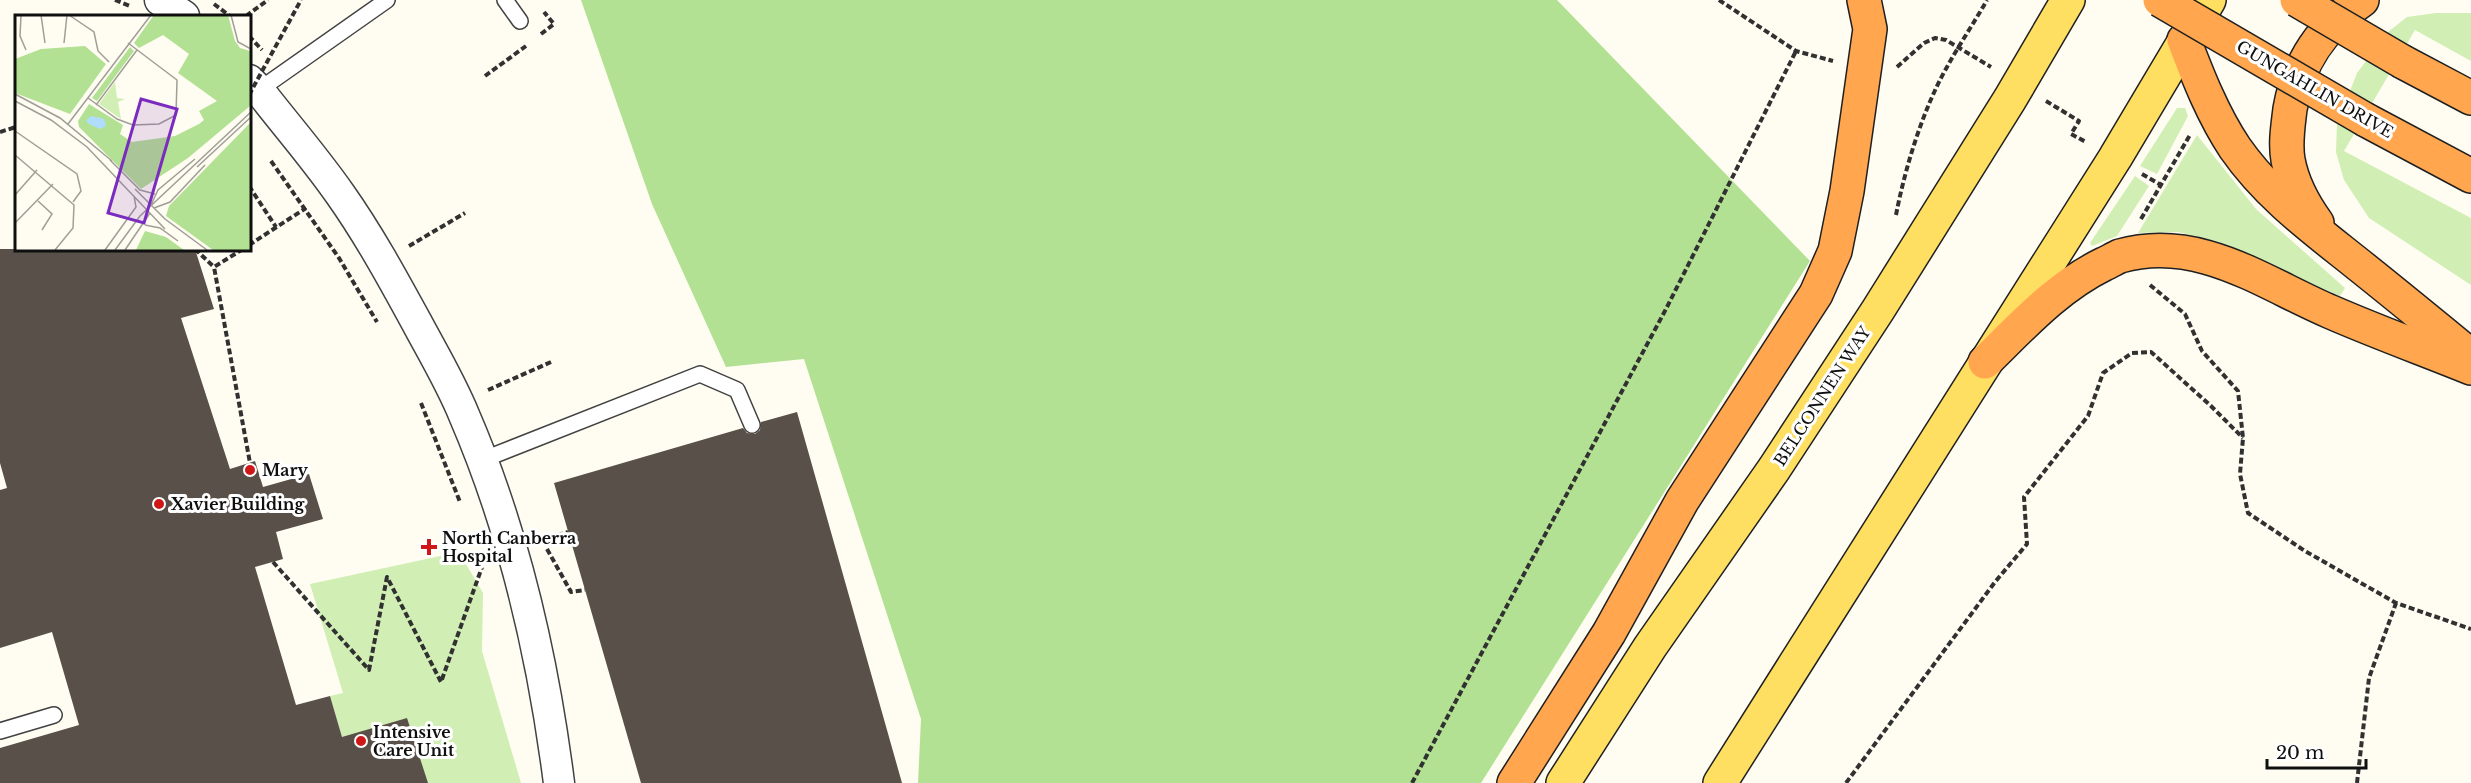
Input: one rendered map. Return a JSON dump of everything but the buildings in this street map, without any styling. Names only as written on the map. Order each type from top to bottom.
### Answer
[{"type":"highway","points":[[1514,783],[1609,633],[1682,501],[1816,294],[1828,270],[1842,219],[1866,67],[1870,29],[1864,0]]},
{"type":"highway","name":"GUNGAHLIN DRIVE","points":[[2160,0],[2366,120],[2471,176]]},
{"type":"highway","points":[[2297,0],[2403,62],[2471,98]]},
{"type":"highway","points":[[2351,259],[2320,227],[2299,192],[2288,160],[2287,126],[2297,81],[2312,47],[2330,25],[2362,0]]},
{"type":"highway","points":[[2184,40],[2205,93],[2235,148],[2265,186],[2286,208],[2471,356]]},
{"type":"highway","points":[[1985,362],[2055,295],[2080,277],[2119,256],[2165,252],[2193,253],[2220,260],[2330,312],[2471,368]]},
{"type":"main road","name":"BELCONNEN WAY","points":[[1563,783],[1650,647],[1774,469],[1878,310],[2010,99],[2068,0]]},
{"type":"main road","points":[[2168,0],[2184,40]]},
{"type":"main road","points":[[1720,783],[2115,158],[2209,0]]},
{"type":"street","points":[[160,0],[182,15]]},
{"type":"street","points":[[252,88],[340,194],[391,274],[447,380],[497,498],[513,552],[537,644],[560,783]]},
{"type":"lane","points":[[252,88],[387,0]]},
{"type":"lane","points":[[505,0],[520,21]]},
{"type":"lane","points":[[482,460],[700,374],[737,390],[752,425]]},
{"type":"lane","points":[[0,731],[54,715]]},
{"type":"path","points":[[209,0],[229,15]]},
{"type":"path","points":[[247,15],[268,0]]},
{"type":"path","points":[[252,88],[301,0]]},
{"type":"path","points":[[1719,0],[1796,51],[1841,63],[1866,67],[1896,67],[1924,43],[1935,38],[1946,40],[1959,47]]},
{"type":"path","points":[[1896,219],[1910,157],[1934,94],[1987,0]]},
{"type":"path","points":[[1412,783],[1666,309],[1796,51]]},
{"type":"path","points":[[2071,134],[2079,121]]},
{"type":"path","points":[[0,132],[15,127]]},
{"type":"path","points":[[268,156],[339,258]]},
{"type":"path","points":[[250,188],[276,227]]},
{"type":"path","points":[[250,244],[306,208]]},
{"type":"path","points":[[404,249],[465,213]]},
{"type":"path","points":[[196,250],[214,267],[250,463]]},
{"type":"path","points":[[214,267],[241,250]]},
{"type":"path","points":[[2140,286],[2150,285],[2185,314],[2202,351],[2238,392],[2243,438],[2241,474],[2248,513],[2305,551],[2396,603],[2471,630]]},
{"type":"path","points":[[1846,783],[1995,582],[2028,544],[2024,496],[2088,416],[2103,373],[2132,353],[2151,352],[2243,438]]},
{"type":"path","points":[[482,393],[551,362]]},
{"type":"path","points":[[417,395],[463,509]]},
{"type":"path","points":[[568,532],[537,541],[548,550],[571,592],[585,590]]},
{"type":"path","points":[[273,562],[369,670],[387,577],[441,682],[484,561]]},
{"type":"path","points":[[2357,783],[2369,678],[2396,603]]},
{"type":"green space","points":[[581,0],[1557,0],[1810,261],[1481,783],[918,783],[921,719],[804,359],[726,367],[652,204]]},
{"type":"green space","points":[[2436,13],[2471,13],[2471,61],[2415,30],[2344,151],[2471,218],[2471,285],[2369,218],[2344,180],[2336,152],[2337,124],[2357,73],[2388,32],[2407,17]]},
{"type":"green space","points":[[2177,108],[2185,108],[2188,116],[2157,174],[2140,166]]},
{"type":"green space","points":[[2197,135],[2256,209],[2345,288],[2340,296],[2219,242],[2178,232],[2138,233]]},
{"type":"green space","points":[[2135,176],[2149,186],[2117,236],[2092,246],[2090,243]]},
{"type":"green space","points":[[459,552],[483,593],[482,651],[521,783],[428,783],[342,737],[330,696],[343,693],[310,584]]},
{"type":"place","name":"Mary","points":[[250,470]]},
{"type":"place","name":"Xavier Building","points":[[159,504]]},
{"type":"place","name":"North Canberra Hospital","points":[[429,547]]},
{"type":"place","name":"Intensive Care Unit","points":[[361,741]]}]
